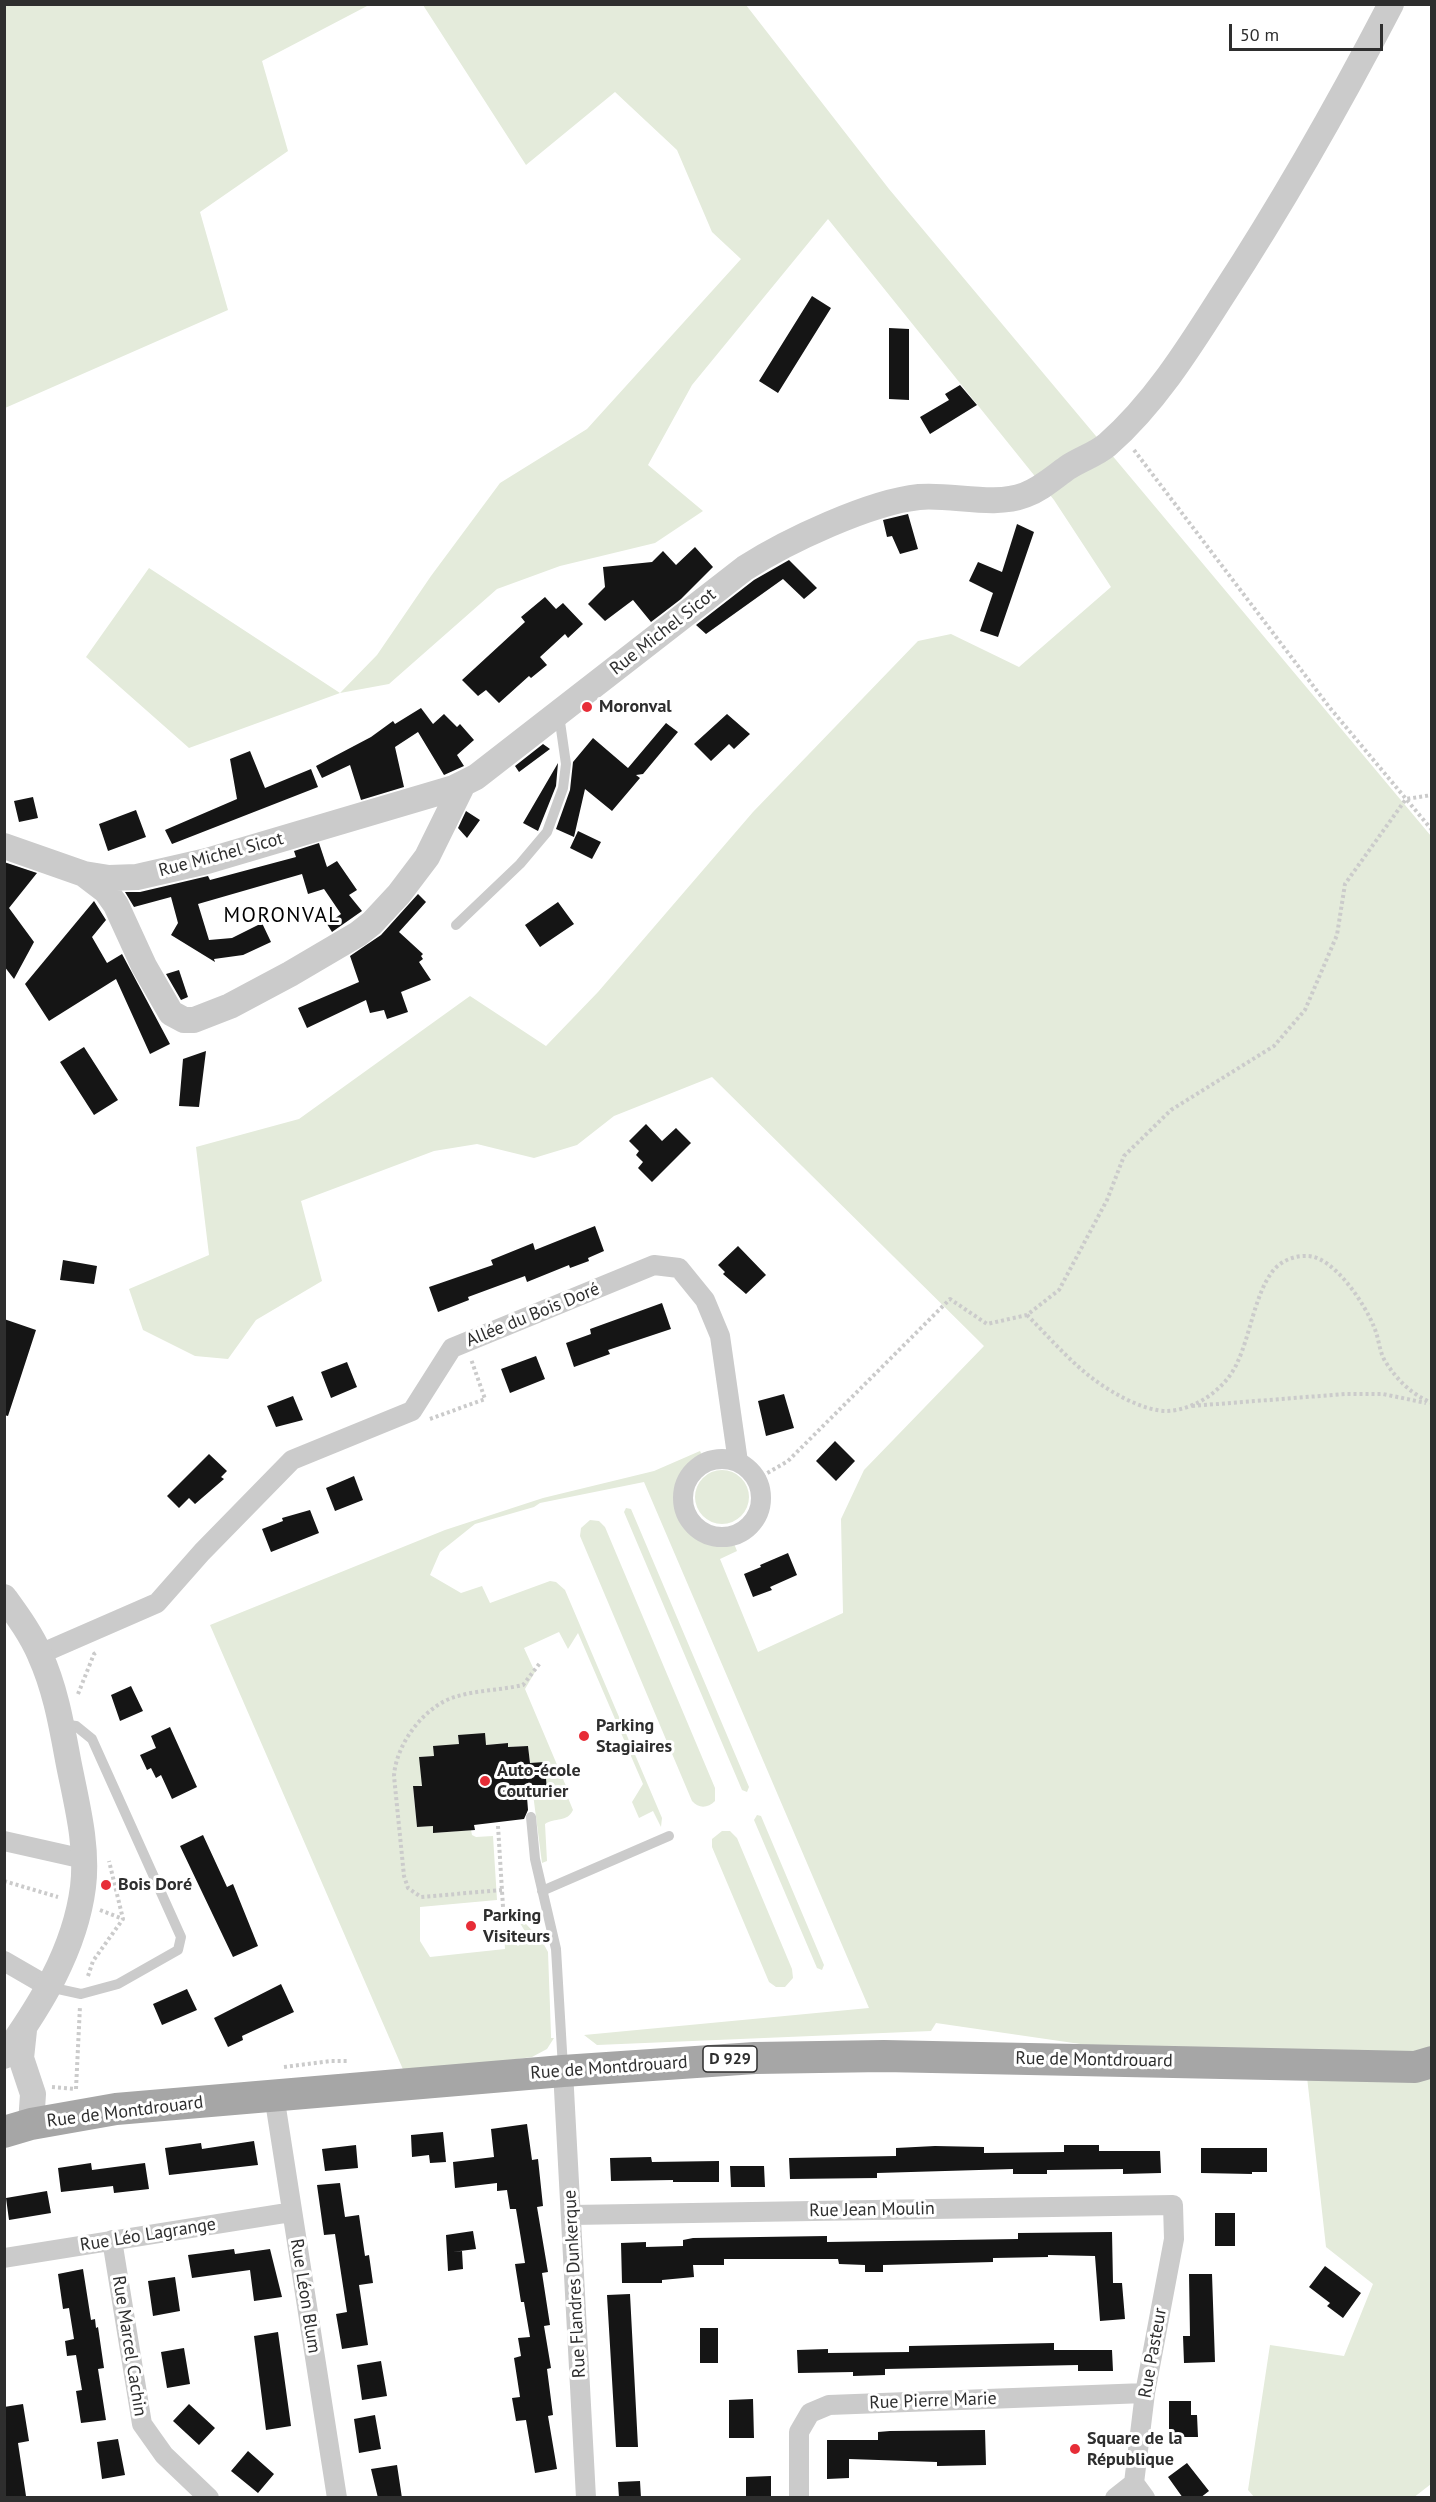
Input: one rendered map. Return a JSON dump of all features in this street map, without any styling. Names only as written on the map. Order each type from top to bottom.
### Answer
[{"type":"main road","name":"Rue de Montdrouard","points":[[18,2128],[116,2109],[563,2071],[755,2058],[884,2056],[1415,2067],[1431,2062]]},
{"type":"street","points":[[1120,432],[1185,352],[1256,244],[1295,179],[1391,4]]},
{"type":"street","name":"Rue Michel Sicot","points":[[4,846],[84,874],[128,878],[167,871],[279,840],[463,784],[745,568],[783,546],[851,516],[902,500],[938,497],[1009,500],[1031,493],[1071,466],[1101,450],[1120,432]]},
{"type":"street","points":[[84,874],[106,891],[116,905],[144,966],[171,1013],[184,1020],[194,1020],[230,1006],[290,974],[358,934],[372,923],[392,902],[427,857],[463,784]]},
{"type":"street","name":"Allée du Bois Doré","points":[[40,1654],[157,1603],[202,1552],[292,1460],[412,1410],[452,1348],[654,1266],[680,1268],[705,1300],[720,1336],[738,1462]]},
{"type":"street","points":[[721,1458],[738,1462],[752,1472],[757,1479],[761,1492],[761,1505],[756,1518],[747,1528],[735,1535],[722,1537],[709,1535],[697,1528],[688,1518],[683,1505],[683,1492],[696,1468],[708,1461],[721,1458]]},
{"type":"street","points":[[4,1597],[40,1654],[55,1694],[78,1809],[84,1859],[80,1903],[65,1951],[49,1987],[24,2030],[4,2056]]},
{"type":"street","points":[[4,1841],[84,1859]]},
{"type":"street","points":[[4,1961],[49,1987]]},
{"type":"street","points":[[18,2128],[32,2087],[21,2058],[24,2030]]},
{"type":"street","name":"Rue Flandres Dunkerque","points":[[563,2071],[586,2498]]},
{"type":"street","name":"Rue Léon Blum","points":[[274,2096],[337,2498]]},
{"type":"street","name":"Rue Jean Moulin","points":[[572,2215],[1173,2205]]},
{"type":"street","name":"Rue Pasteur","points":[[1139,2490],[1144,2392],[1174,2239],[1173,2205]]},
{"type":"street","name":"Rue Léo Lagrange","points":[[4,2258],[292,2212]]},
{"type":"street","name":"Rue Marcel Cachin","points":[[112,2240],[142,2424],[164,2455],[209,2498]]},
{"type":"street","name":"Rue Pierre Marie","points":[[799,2498],[799,2432],[810,2413],[829,2405],[1144,2392]]},
{"type":"street","points":[[1115,2498],[1139,2490]]},
{"type":"lane","points":[[456,925],[520,864],[547,832],[563,788],[566,764],[558,712]]},
{"type":"lane","points":[[49,1987],[81,1994],[118,1984],[178,1950],[181,1937],[92,1739],[76,1726],[61,1724]]},
{"type":"lane","points":[[531,1817],[535,1859],[556,1949],[563,2071]]},
{"type":"lane","points":[[542,1891],[669,1836]]},
{"type":"path","points":[[1120,432],[1330,708],[1431,830]]},
{"type":"path","points":[[757,1479],[789,1461],[950,1299],[987,1324],[1027,1315],[1059,1290],[1107,1200],[1124,1156],[1171,1110],[1274,1046],[1305,1010],[1337,935],[1345,884],[1406,799],[1431,795]]},
{"type":"path","points":[[1186,1407],[1207,1398],[1223,1384],[1238,1363],[1265,1284],[1273,1271],[1294,1257],[1308,1256],[1324,1259],[1335,1269],[1367,1314],[1374,1327],[1383,1358],[1394,1374],[1406,1388],[1431,1404]]},
{"type":"path","points":[[1027,1315],[1096,1381],[1126,1399],[1151,1408],[1167,1411],[1186,1407],[1345,1394],[1383,1394],[1431,1404]]},
{"type":"path","points":[[420,1423],[485,1399],[470,1354]]},
{"type":"path","points":[[76,1700],[94,1654],[105,1648]]},
{"type":"path","points":[[502,1890],[421,1897],[408,1888],[403,1865],[394,1776],[395,1764],[413,1729],[433,1709],[458,1696],[523,1685],[540,1663]]},
{"type":"path","points":[[498,1826],[504,1923]]},
{"type":"path","points":[[4,1881],[70,1900]]},
{"type":"path","points":[[91,1907],[123,1919]]},
{"type":"path","points":[[76,2089],[80,1998]]},
{"type":"green space","points":[[5,4],[369,5],[262,61],[288,151],[200,212],[228,310],[5,408]]},
{"type":"green space","points":[[423,5],[746,5],[889,189],[1431,836],[1431,2484],[1413,2498],[1255,2498],[1248,2490],[1270,2345],[1344,2356],[1373,2284],[1326,2247],[1307,2077],[936,2023],[931,2031],[597,2045],[584,2035],[869,2008],[644,1482],[540,1503],[534,1507],[475,1524],[440,1552],[430,1575],[461,1593],[482,1586],[490,1603],[550,1581],[556,1582],[565,1590],[662,1818],[661,1827],[653,1811],[639,1818],[632,1802],[643,1784],[578,1633],[568,1649],[559,1632],[524,1648],[535,1672],[525,1689],[566,1786],[566,1793],[573,1810],[568,1817],[545,1824],[547,1861],[542,1863],[533,1794],[547,1792],[545,1763],[530,1763],[528,1746],[508,1747],[508,1743],[486,1745],[458,1735],[459,1744],[434,1756],[420,1757],[424,1785],[413,1787],[417,1827],[433,1826],[434,1833],[471,1830],[472,1835],[476,1837],[493,1836],[497,1900],[420,1907],[420,1941],[430,1957],[505,1949],[504,1934],[518,1946],[528,1936],[518,1920],[526,1924],[542,1941],[548,1952],[551,2038],[554,2038],[547,2049],[532,2057],[405,2074],[210,1625],[445,1530],[543,1498],[654,1471],[700,1451],[702,1455],[685,1471],[676,1486],[677,1510],[685,1526],[698,1538],[716,1544],[733,1541],[737,1551],[720,1559],[758,1652],[843,1613],[841,1519],[864,1470],[984,1346],[712,1077],[614,1116],[577,1145],[534,1158],[477,1144],[434,1151],[301,1201],[322,1281],[256,1320],[228,1359],[195,1356],[143,1330],[129,1289],[209,1255],[196,1147],[299,1119],[470,996],[546,1046],[598,992],[753,812],[918,641],[951,634],[1019,667],[1111,587],[1054,500],[828,219],[692,385],[648,465],[703,511],[655,543],[560,566],[497,589],[389,684],[340,693],[377,655],[431,576],[500,483],[587,429],[741,259],[712,232],[677,150],[615,92],[526,165]]},
{"type":"green space","points":[[149,568],[340,693],[189,748],[86,657]]},
{"type":"green space","points":[[717,1470],[727,1470],[737,1474],[745,1482],[749,1497],[745,1512],[737,1520],[727,1524],[717,1524],[707,1520],[699,1512],[695,1502],[695,1492],[699,1482],[707,1474]]},
{"type":"green space","points":[[626,1508],[631,1509],[749,1787],[747,1792],[742,1790],[624,1512]]},
{"type":"green space","points":[[590,1520],[599,1521],[605,1527],[715,1788],[715,1801],[709,1805],[704,1807],[692,1801],[580,1536],[581,1528]]},
{"type":"green space","points":[[757,1815],[761,1816],[824,1965],[822,1970],[817,1968],[754,1820]]},
{"type":"green space","points":[[722,1831],[730,1831],[737,1838],[792,1969],[793,1978],[785,1987],[776,1987],[769,1982],[712,1847],[712,1839]]},
{"type":"building","points":[[812,296],[831,308],[778,393],[759,381]]},
{"type":"building","points":[[889,328],[909,329],[909,400],[889,399]]},
{"type":"building","points":[[960,385],[977,405],[930,434],[920,417],[949,400],[945,394]]},
{"type":"building","points":[[908,514],[918,549],[900,554],[892,536],[887,537],[883,520]]},
{"type":"building","points":[[1017,524],[1034,532],[998,637],[980,631],[993,593],[969,581],[978,562],[1002,572]]},
{"type":"building","points":[[695,547],[713,567],[681,599],[651,622],[633,600],[605,621],[588,604],[605,587],[603,567],[652,562],[663,551],[676,565]]},
{"type":"building","points":[[789,560],[817,588],[804,599],[783,579],[706,634],[696,625],[754,580]]},
{"type":"building","points":[[545,597],[556,609],[563,603],[583,624],[568,638],[565,634],[540,657],[547,665],[531,678],[529,676],[499,703],[486,690],[478,696],[462,680],[525,622],[521,617]]},
{"type":"building","points":[[421,708],[433,724],[444,714],[457,727],[460,724],[474,740],[457,755],[464,766],[444,775],[418,732],[395,747],[404,787],[361,800],[350,765],[322,778],[316,766],[371,737],[393,721],[395,724]]},
{"type":"building","points":[[727,714],[750,734],[734,749],[729,744],[711,761],[694,744]]},
{"type":"building","points":[[666,723],[678,732],[643,774],[636,775],[640,778],[612,811],[585,789],[574,837],[556,829],[570,790],[573,762],[593,738],[628,768]]},
{"type":"building","points":[[543,744],[550,749],[519,772],[515,766]]},
{"type":"building","points":[[250,751],[265,788],[311,769],[318,787],[172,844],[165,830],[237,799],[230,759]]},
{"type":"building","points":[[558,763],[556,786],[538,831],[523,823]]},
{"type":"building","points":[[33,797],[38,818],[19,822],[14,801]]},
{"type":"building","points":[[136,810],[146,837],[108,851],[99,824]]},
{"type":"building","points":[[466,811],[480,820],[467,838],[458,828]]},
{"type":"building","points":[[578,831],[601,842],[592,859],[570,848]]},
{"type":"building","points":[[319,843],[327,867],[337,861],[357,890],[349,895],[362,911],[332,932],[327,924],[341,914],[324,889],[308,894],[302,874],[198,904],[209,940],[232,938],[262,923],[271,942],[243,955],[214,959],[215,962],[171,935],[178,923],[171,897],[134,907],[125,892],[140,892],[208,876],[210,880],[296,857],[294,851]]},
{"type":"building","points":[[4,862],[37,873],[9,908],[34,942],[14,979],[4,966]]},
{"type":"building","points":[[418,894],[426,902],[399,932],[423,954],[421,956],[423,959],[419,962],[431,980],[401,992],[408,1012],[387,1019],[384,1010],[370,1013],[366,1000],[307,1028],[298,1008],[359,982],[350,956],[381,935]]},
{"type":"building","points":[[94,901],[106,920],[92,937],[107,963],[122,954],[170,1044],[150,1054],[116,979],[49,1021],[25,984]]},
{"type":"building","points":[[558,902],[574,924],[540,947],[525,925]]},
{"type":"building","points":[[179,970],[188,997],[181,1000],[166,974]]},
{"type":"building","points":[[84,1047],[118,1100],[94,1115],[60,1062]]},
{"type":"building","points":[[206,1051],[199,1107],[179,1106],[183,1059]]},
{"type":"building","points":[[646,1124],[662,1141],[676,1128],[691,1143],[652,1182],[638,1168],[643,1162],[636,1155],[639,1151],[629,1141]]},
{"type":"building","points":[[595,1226],[604,1251],[588,1258],[589,1261],[570,1268],[569,1265],[527,1282],[525,1276],[468,1297],[469,1300],[438,1312],[429,1287],[493,1265],[491,1260],[533,1243],[535,1250]]},
{"type":"building","points":[[738,1246],[766,1275],[746,1294],[723,1274],[725,1272],[718,1265]]},
{"type":"building","points":[[63,1260],[97,1266],[94,1284],[60,1280]]},
{"type":"building","points":[[662,1303],[671,1329],[608,1350],[610,1354],[574,1367],[566,1343],[591,1334],[590,1329]]},
{"type":"building","points":[[4,1319],[36,1330],[8,1416],[4,1415]]},
{"type":"building","points":[[536,1356],[545,1379],[510,1393],[501,1369]]},
{"type":"building","points":[[347,1362],[357,1387],[331,1398],[321,1372]]},
{"type":"building","points":[[784,1394],[794,1428],[766,1436],[758,1401]]},
{"type":"building","points":[[293,1396],[303,1420],[276,1427],[267,1406]]},
{"type":"building","points":[[835,1441],[855,1461],[836,1481],[816,1461]]},
{"type":"building","points":[[209,1454],[227,1471],[221,1477],[224,1479],[195,1504],[189,1498],[179,1508],[167,1496]]},
{"type":"building","points":[[354,1476],[363,1500],[335,1511],[326,1488]]},
{"type":"building","points":[[310,1510],[319,1533],[271,1552],[262,1529],[283,1521],[282,1518]]},
{"type":"building","points":[[788,1553],[797,1575],[770,1587],[772,1590],[753,1597],[744,1574]]},
{"type":"building","points":[[131,1686],[143,1711],[120,1721],[111,1695]]},
{"type":"building","points":[[170,1727],[197,1787],[172,1799],[161,1775],[156,1778],[151,1768],[147,1770],[140,1755],[156,1748],[151,1736]]},
{"type":"building","name":"Auto-école Couturier","points":[[485,1733],[486,1745],[508,1743],[508,1747],[528,1746],[530,1763],[545,1762],[547,1793],[527,1797],[528,1810],[524,1819],[474,1825],[475,1830],[433,1833],[433,1826],[417,1827],[413,1786],[422,1786],[419,1757],[434,1756],[433,1746],[459,1744],[458,1735]]},
{"type":"building","points":[[203,1835],[227,1887],[233,1884],[258,1946],[233,1957],[180,1846]]},
{"type":"building","points":[[281,1984],[294,2012],[242,2036],[243,2040],[228,2047],[214,2018]]},
{"type":"building","points":[[187,1989],[197,2010],[162,2025],[153,2004]]},
{"type":"building","points":[[527,2124],[532,2160],[538,2159],[543,2206],[537,2207],[548,2272],[542,2273],[550,2325],[544,2326],[551,2368],[547,2369],[553,2415],[548,2416],[557,2469],[535,2473],[526,2420],[516,2421],[512,2398],[520,2397],[514,2358],[521,2356],[518,2338],[530,2337],[515,2264],[525,2263],[516,2209],[510,2209],[507,2190],[497,2191],[497,2183],[455,2188],[453,2162],[494,2157],[491,2129]]},
{"type":"building","points":[[443,2132],[446,2162],[430,2163],[429,2155],[412,2157],[411,2135]]},
{"type":"building","points":[[254,2141],[258,2165],[169,2175],[165,2148],[201,2143],[202,2149]]},
{"type":"building","points":[[356,2145],[358,2168],[325,2171],[322,2149]]},
{"type":"building","points":[[1064,2145],[1099,2145],[1099,2151],[1160,2151],[1161,2173],[1123,2174],[1123,2169],[1047,2170],[1047,2174],[1013,2174],[1013,2169],[877,2173],[877,2178],[790,2179],[789,2158],[896,2156],[896,2148],[935,2146],[984,2147],[984,2153],[1064,2152]]},
{"type":"building","points":[[1201,2148],[1267,2148],[1267,2172],[1201,2173]]},
{"type":"building","points":[[651,2157],[652,2162],[719,2161],[719,2182],[611,2181],[610,2158]]},
{"type":"building","points":[[91,2163],[92,2170],[145,2163],[149,2189],[114,2193],[113,2186],[61,2192],[58,2168]]},
{"type":"building","points":[[730,2166],[764,2166],[765,2187],[731,2187]]},
{"type":"building","points":[[340,2183],[345,2217],[359,2215],[365,2256],[369,2255],[373,2283],[359,2285],[368,2345],[342,2349],[336,2314],[347,2312],[335,2234],[324,2235],[317,2185]]},
{"type":"building","points":[[47,2191],[51,2213],[9,2220],[6,2198]]},
{"type":"building","points":[[1215,2213],[1235,2213],[1235,2246],[1215,2246]]},
{"type":"building","points":[[473,2231],[476,2249],[452,2252],[462,2251],[463,2269],[448,2271],[446,2235]]},
{"type":"building","points":[[1112,2232],[1113,2283],[1122,2283],[1125,2319],[1100,2321],[1095,2256],[1048,2255],[1048,2257],[993,2258],[993,2262],[883,2265],[883,2272],[865,2272],[865,2265],[839,2264],[838,2259],[724,2259],[724,2265],[693,2265],[694,2277],[662,2280],[662,2283],[622,2283],[621,2243],[646,2242],[646,2247],[683,2246],[683,2240],[693,2238],[827,2236],[827,2242],[1018,2239],[1018,2233]]},
{"type":"building","points":[[234,2249],[235,2254],[270,2249],[282,2297],[254,2301],[250,2270],[192,2278],[188,2255]]},
{"type":"building","points":[[1325,2266],[1361,2293],[1343,2318],[1327,2306],[1330,2303],[1309,2287]]},
{"type":"building","points":[[83,2269],[91,2320],[95,2319],[96,2328],[98,2327],[104,2368],[98,2369],[106,2420],[81,2423],[76,2391],[82,2390],[76,2355],[67,2356],[65,2341],[74,2339],[69,2308],[63,2309],[58,2274]]},
{"type":"building","points":[[1189,2274],[1212,2274],[1215,2362],[1184,2363],[1183,2336],[1190,2336]]},
{"type":"building","points":[[175,2277],[180,2311],[153,2316],[148,2281]]},
{"type":"building","points":[[630,2294],[638,2447],[616,2447],[607,2295]]},
{"type":"building","points":[[700,2328],[718,2328],[718,2363],[700,2363]]},
{"type":"building","points":[[278,2332],[291,2426],[266,2430],[254,2336]]},
{"type":"building","points":[[1054,2343],[1054,2350],[1112,2350],[1113,2371],[1078,2371],[1078,2365],[885,2369],[885,2375],[853,2376],[853,2372],[798,2373],[797,2350],[828,2349],[828,2353],[909,2352],[909,2346]]},
{"type":"building","points":[[184,2348],[190,2384],[167,2388],[161,2352]]},
{"type":"building","points":[[381,2361],[387,2396],[362,2400],[357,2365]]},
{"type":"building","points":[[753,2399],[754,2438],[729,2438],[729,2400]]},
{"type":"building","points":[[1169,2401],[1191,2401],[1191,2415],[1197,2415],[1198,2437],[1169,2437]]},
{"type":"building","points":[[23,2404],[29,2441],[18,2443],[26,2496],[4,2498],[4,2407]]},
{"type":"building","points":[[189,2404],[215,2428],[199,2445],[173,2421]]},
{"type":"building","points":[[375,2415],[381,2449],[359,2453],[354,2419]]},
{"type":"building","points":[[985,2430],[986,2465],[937,2466],[937,2462],[849,2459],[849,2478],[827,2479],[827,2440],[878,2440],[878,2432],[890,2431]]},
{"type":"building","points":[[118,2439],[125,2475],[102,2479],[97,2442]]},
{"type":"building","points":[[248,2451],[274,2474],[258,2493],[231,2471]]},
{"type":"building","points":[[1187,2463],[1209,2491],[1200,2498],[1183,2498],[1168,2477]]},
{"type":"building","points":[[397,2465],[402,2498],[378,2498],[371,2469]]},
{"type":"building","points":[[771,2476],[771,2498],[746,2498],[746,2477]]},
{"type":"building","points":[[640,2481],[641,2498],[619,2498],[618,2482]]},
{"type":"place","name":"Moronval","points":[[587,707]]},
{"type":"place","name":"Parking Stagiaires","points":[[584,1736]]},
{"type":"place","name":"Auto-école Couturier","points":[[485,1781]]},
{"type":"place","name":"Bois Doré","points":[[106,1885]]},
{"type":"place","name":"Parking Visiteurs","points":[[471,1926]]},
{"type":"place","name":"Square de la République","points":[[1075,2449]]},
{"type":"district","name":"MORONVAL","points":[[282,916]]}]
